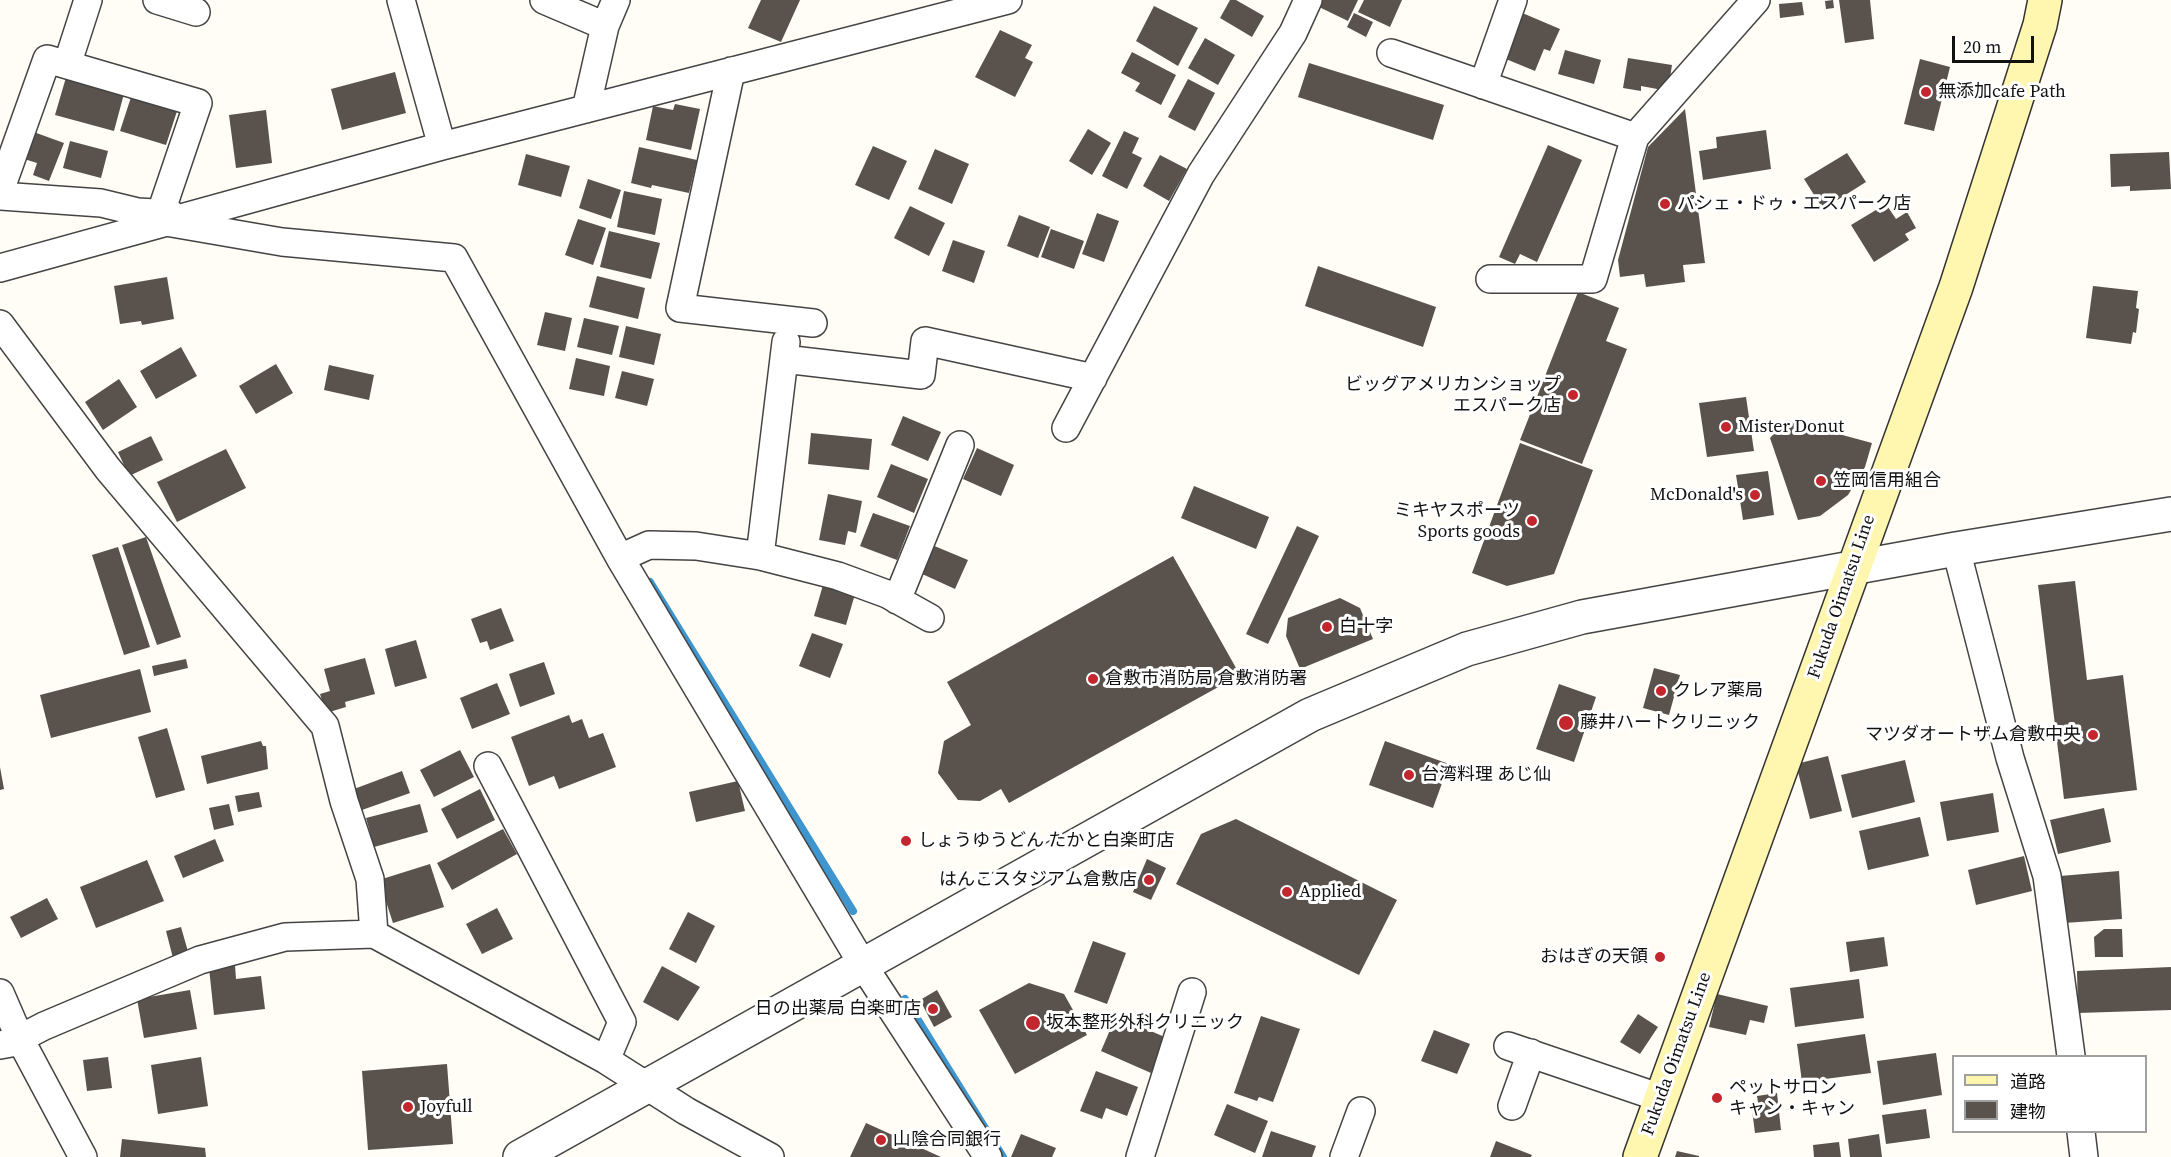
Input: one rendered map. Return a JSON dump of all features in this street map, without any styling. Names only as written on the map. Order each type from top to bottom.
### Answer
[{"type":"main road","name":"Fukuda Oimatsu Line","points":[[1640,1157],[1852,567],[1956,287],[2040,25],[2045,0]]},
{"type":"street","points":[[67,65],[88,0]]},
{"type":"street","points":[[157,0],[196,12]]},
{"type":"street","points":[[401,0],[442,146]]},
{"type":"street","points":[[544,0],[605,26]]},
{"type":"street","points":[[586,109],[605,26],[616,0]]},
{"type":"street","points":[[0,268],[163,218],[197,214],[442,146],[1008,0]]},
{"type":"street","points":[[1066,429],[1201,174],[1293,33],[1308,0]]},
{"type":"street","points":[[1483,85],[1513,0]]},
{"type":"street","points":[[1490,279],[1593,279],[1635,137],[1756,0]]},
{"type":"street","points":[[1391,54],[1635,137]]},
{"type":"street","points":[[0,191],[46,59],[198,103],[163,218]]},
{"type":"street","points":[[731,71],[680,308],[801,322],[784,359],[760,556]]},
{"type":"street","points":[[0,196],[101,203],[282,242],[454,258],[620,558],[863,965],[988,1157]]},
{"type":"street","points":[[0,324],[108,469],[325,726],[344,801],[370,879],[374,934]]},
{"type":"street","points":[[784,359],[921,375],[925,341],[1093,378]]},
{"type":"street","points":[[897,600],[960,445]]},
{"type":"street","points":[[520,1157],[649,1087],[1310,715],[1467,649],[1582,617],[1852,567],[2171,514]]},
{"type":"street","points":[[620,558],[649,545],[696,546],[760,556],[838,576],[897,600],[930,618]]},
{"type":"street","points":[[1956,549],[2010,758],[2047,876],[2071,1055]]},
{"type":"street","points":[[488,766],[622,1022],[606,1060]]},
{"type":"street","points":[[10,1042],[200,960],[285,937],[374,934],[606,1060],[770,1157]]},
{"type":"street","points":[[1140,1157],[1192,992]]},
{"type":"street","points":[[0,993],[10,1042],[83,1157]]},
{"type":"street","points":[[1512,1106],[1520,1049],[1661,1098]]},
{"type":"street","points":[[1344,1157],[1361,1111]]},
{"type":"street","points":[[2081,1133],[2084,1157]]},
{"type":"building","points":[[761,0],[800,0],[781,42],[748,28]]},
{"type":"building","points":[[1230,0],[1236,0],[1264,16],[1252,37],[1220,18]]},
{"type":"building","points":[[1320,0],[1358,0],[1348,21],[1317,6]]},
{"type":"building","points":[[1364,0],[1402,0],[1390,27],[1358,12]]},
{"type":"building","points":[[1833,0],[1834,8],[1826,9],[1825,1]]},
{"type":"building","points":[[1839,0],[1870,0],[1874,39],[1845,43]]},
{"type":"building","points":[[1802,2],[1804,15],[1780,18],[1779,4]]},
{"type":"building","points":[[1154,6],[1198,28],[1178,66],[1136,41]]},
{"type":"building","points":[[1520,12],[1560,29],[1550,51],[1544,49],[1535,71],[1501,57]]},
{"type":"building","points":[[1354,13],[1373,22],[1366,37],[1347,27]]},
{"type":"building","points":[[1000,30],[1032,45],[1025,58],[1033,62],[1015,97],[975,77]]},
{"type":"building","points":[[1205,38],[1235,55],[1218,85],[1188,68]]},
{"type":"building","points":[[1565,50],[1601,60],[1594,84],[1558,74]]},
{"type":"building","points":[[1132,52],[1176,75],[1161,105],[1135,91],[1140,83],[1121,73]]},
{"type":"building","points":[[1628,58],[1672,65],[1668,91],[1641,86],[1641,91],[1623,88]]},
{"type":"building","points":[[1920,59],[1950,67],[1934,131],[1904,124]]},
{"type":"building","points":[[1309,63],[1444,105],[1433,140],[1298,97]]},
{"type":"building","points":[[395,72],[406,113],[342,130],[331,89]]},
{"type":"building","points":[[67,74],[125,90],[114,131],[55,115]]},
{"type":"building","points":[[1188,79],[1215,93],[1195,131],[1168,117]]},
{"type":"building","points":[[133,91],[179,105],[166,145],[120,131]]},
{"type":"building","points":[[675,104],[700,109],[691,150],[646,140],[653,106],[673,110]]},
{"type":"building","name":"パシェ・ドゥ・エスパーク店","points":[[1685,109],[1705,263],[1683,265],[1685,282],[1646,287],[1644,274],[1620,277],[1618,260],[1648,147]]},
{"type":"building","points":[[266,110],[272,163],[236,168],[229,115]]},
{"type":"building","points":[[1088,129],[1111,143],[1092,175],[1069,161]]},
{"type":"building","points":[[1766,130],[1771,169],[1703,180],[1699,151],[1717,148],[1716,137]]},
{"type":"building","points":[[31,131],[64,143],[49,181],[33,175],[37,163],[21,158]]},
{"type":"building","points":[[1124,131],[1139,138],[1132,153],[1142,158],[1127,189],[1102,176]]},
{"type":"building","points":[[70,141],[108,151],[101,178],[63,168]]},
{"type":"building","points":[[1548,145],[1582,160],[1537,262],[1520,254],[1515,264],[1499,257]]},
{"type":"building","points":[[873,146],[907,161],[889,200],[855,185]]},
{"type":"building","points":[[639,147],[697,160],[689,193],[631,183]]},
{"type":"building","points":[[935,149],[969,164],[952,204],[918,189]]},
{"type":"building","points":[[2169,152],[2171,189],[2130,191],[2130,186],[2111,187],[2110,154]]},
{"type":"building","points":[[1847,153],[1866,182],[1823,209],[1804,179]]},
{"type":"building","points":[[526,154],[570,166],[561,197],[518,185]]},
{"type":"building","points":[[1160,155],[1187,169],[1169,201],[1143,186]]},
{"type":"building","points":[[588,179],[621,190],[611,219],[579,208]]},
{"type":"building","points":[[624,191],[662,199],[655,235],[617,227]]},
{"type":"building","points":[[1886,204],[1896,219],[1907,212],[1916,228],[1905,234],[1909,240],[1874,262],[1851,225]]},
{"type":"building","points":[[910,206],[945,223],[929,256],[894,238]]},
{"type":"building","points":[[1097,213],[1119,221],[1104,262],[1082,254]]},
{"type":"building","points":[[1019,215],[1050,227],[1038,258],[1007,246]]},
{"type":"building","points":[[578,219],[606,228],[593,265],[565,255]]},
{"type":"building","points":[[1051,229],[1084,241],[1074,269],[1041,257]]},
{"type":"building","points":[[609,231],[660,243],[651,279],[600,267]]},
{"type":"building","points":[[953,240],[985,251],[974,283],[942,271]]},
{"type":"building","points":[[1318,266],[1436,307],[1423,347],[1305,306]]},
{"type":"building","points":[[597,276],[645,288],[638,319],[589,307]]},
{"type":"building","points":[[167,277],[174,319],[142,325],[141,321],[120,324],[114,286]]},
{"type":"building","points":[[2093,286],[2138,291],[2136,308],[2139,309],[2136,333],[2133,332],[2131,344],[2086,338]]},
{"type":"building","name":"ビッグアメリカンショップ エスパーク店","points":[[1578,292],[1619,308],[1606,341],[1627,349],[1582,464],[1520,440]]},
{"type":"building","points":[[545,312],[572,318],[565,351],[537,345]]},
{"type":"building","points":[[584,318],[619,326],[612,355],[577,347]]},
{"type":"building","points":[[626,326],[661,334],[654,365],[619,357]]},
{"type":"building","points":[[181,347],[197,376],[156,399],[140,371]]},
{"type":"building","points":[[576,358],[610,366],[604,396],[569,389]]},
{"type":"building","points":[[276,364],[293,393],[256,414],[239,386]]},
{"type":"building","points":[[329,365],[374,375],[369,400],[324,390]]},
{"type":"building","points":[[622,371],[654,379],[647,406],[615,398]]},
{"type":"building","points":[[119,379],[137,407],[103,430],[85,402]]},
{"type":"building","name":"Mister Donut","points":[[1746,397],[1754,451],[1707,457],[1699,403]]},
{"type":"building","points":[[903,416],[941,432],[928,461],[891,445]]},
{"type":"building","name":"笠岡信用組合","points":[[1787,420],[1872,443],[1865,467],[1848,495],[1820,516],[1798,520],[1770,438]]},
{"type":"building","points":[[811,433],[872,439],[869,470],[808,464]]},
{"type":"building","points":[[151,436],[163,460],[129,476],[118,452]]},
{"type":"building","name":"ミキヤスポーツ Sports goods","points":[[1520,443],[1593,470],[1554,574],[1507,586],[1472,573]]},
{"type":"building","points":[[977,448],[1014,465],[1001,496],[963,479]]},
{"type":"building","points":[[226,449],[246,488],[177,522],[157,482]]},
{"type":"building","points":[[891,464],[928,479],[914,513],[877,497]]},
{"type":"building","name":"McDonald's","points":[[1768,471],[1774,515],[1743,520],[1736,475]]},
{"type":"building","points":[[1194,486],[1269,517],[1256,549],[1181,518]]},
{"type":"building","points":[[828,494],[862,501],[856,533],[848,531],[845,545],[819,540]]},
{"type":"building","points":[[873,513],[910,526],[897,560],[860,546]]},
{"type":"building","points":[[1297,526],[1319,536],[1268,644],[1246,634]]},
{"type":"building","points":[[146,537],[181,637],[157,645],[122,545]]},
{"type":"building","points":[[932,545],[968,560],[955,589],[920,573]]},
{"type":"building","points":[[118,547],[150,647],[124,655],[92,555]]},
{"type":"building","name":"倉敷市消防局 倉敷消防署","points":[[1173,556],[1240,675],[1009,803],[1001,789],[980,801],[958,800],[938,773],[944,741],[971,725],[947,682]]},
{"type":"building","name":"マツダオートザム倉敷中央","points":[[2075,581],[2087,680],[2123,675],[2137,790],[2064,799],[2038,585]]},
{"type":"building","points":[[823,585],[855,594],[846,625],[814,616]]},
{"type":"building","name":"白十字","points":[[1340,598],[1360,608],[1373,639],[1300,669],[1286,636],[1288,618]]},
{"type":"building","points":[[501,608],[514,641],[490,650],[487,641],[480,643],[471,619]]},
{"type":"building","points":[[812,633],[843,644],[830,678],[799,666]]},
{"type":"building","points":[[416,640],[427,678],[395,687],[385,649]]},
{"type":"building","points":[[365,658],[375,694],[345,702],[346,707],[326,713],[320,694],[330,691],[324,669]]},
{"type":"building","points":[[186,659],[188,668],[154,676],[152,666]]},
{"type":"building","points":[[544,662],[555,694],[520,707],[509,674]]},
{"type":"building","name":"クレア薬局","points":[[1654,668],[1680,675],[1669,715],[1643,708]]},
{"type":"building","points":[[140,669],[151,712],[51,738],[40,695]]},
{"type":"building","points":[[497,683],[510,714],[472,729],[460,698]]},
{"type":"building","name":"藤井ハートクリニック","points":[[1559,684],[1596,697],[1574,762],[1536,749]]},
{"type":"building","points":[[569,715],[572,723],[582,719],[589,738],[603,733],[616,767],[559,789],[554,776],[529,786],[511,737]]},
{"type":"building","points":[[167,728],[185,790],[156,798],[138,737]]},
{"type":"building","points":[[261,741],[263,746],[266,746],[268,769],[207,784],[201,756]]},
{"type":"building","name":"台湾料理 あじ仙","points":[[1385,741],[1449,764],[1433,808],[1369,785]]},
{"type":"building","points":[[460,750],[474,777],[434,797],[420,770]]},
{"type":"building","points":[[1828,756],[1842,811],[1810,819],[1796,764]]},
{"type":"building","points":[[1905,760],[1915,802],[1852,818],[1841,775]]},
{"type":"building","points":[[0,767],[4,789],[0,790]]},
{"type":"building","points":[[402,771],[410,793],[362,810],[354,789]]},
{"type":"building","points":[[738,781],[745,811],[696,822],[689,792]]},
{"type":"building","points":[[480,789],[495,820],[457,839],[441,809]]},
{"type":"building","points":[[259,792],[262,807],[238,812],[235,796]]},
{"type":"building","points":[[1993,793],[1999,832],[1947,841],[1940,802]]},
{"type":"building","points":[[229,804],[234,825],[214,830],[209,808]]},
{"type":"building","points":[[420,804],[428,832],[374,847],[366,818]]},
{"type":"building","points":[[2104,808],[2111,842],[2058,854],[2050,820]]},
{"type":"building","points":[[1920,817],[1929,856],[1868,870],[1859,831]]},
{"type":"building","name":"Applied","points":[[1236,819],[1397,900],[1359,975],[1176,884],[1201,834]]},
{"type":"building","points":[[503,829],[517,854],[452,890],[437,863]]},
{"type":"building","points":[[215,839],[224,861],[183,878],[174,856]]},
{"type":"building","points":[[2024,856],[2032,891],[1976,905],[1968,870]]},
{"type":"building","name":"はんこスタジアム倉敷店","points":[[1147,859],[1166,868],[1151,900],[1133,892]]},
{"type":"building","points":[[147,860],[164,901],[96,928],[80,887]]},
{"type":"building","points":[[430,864],[444,907],[393,923],[379,880]]},
{"type":"building","points":[[2119,871],[2122,919],[2064,923],[2060,876]]},
{"type":"building","points":[[47,898],[58,919],[21,938],[10,917]]},
{"type":"building","points":[[497,908],[513,939],[482,954],[466,924]]},
{"type":"building","points":[[688,912],[715,926],[696,963],[669,949]]},
{"type":"building","points":[[181,927],[189,955],[173,958],[166,931]]},
{"type":"building","points":[[2104,929],[2122,929],[2123,957],[2095,957],[2094,937]]},
{"type":"building","points":[[1884,937],[1888,966],[1850,972],[1846,942]]},
{"type":"building","points":[[1093,941],[1126,953],[1107,1004],[1074,992]]},
{"type":"building","points":[[235,965],[236,979],[261,976],[265,1009],[214,1015],[209,968]]},
{"type":"building","points":[[662,966],[700,987],[678,1021],[643,1002]]},
{"type":"building","points":[[2171,967],[2171,1010],[2078,1013],[2077,971]]},
{"type":"building","points":[[1859,979],[1864,1018],[1795,1027],[1790,988]]},
{"type":"building","name":"坂本整形外科クリニック","points":[[1029,983],[1064,994],[1087,1035],[1015,1074],[979,1010]]},
{"type":"building","points":[[190,990],[197,1029],[144,1038],[137,999]]},
{"type":"building","points":[[937,990],[952,1017],[934,1027],[920,1000]]},
{"type":"building","points":[[1717,994],[1768,1006],[1764,1023],[1750,1020],[1746,1035],[1709,1027]]},
{"type":"building","points":[[1638,1014],[1658,1027],[1640,1054],[1620,1042]]},
{"type":"building","points":[[1116,1016],[1167,1038],[1151,1073],[1101,1051]]},
{"type":"building","points":[[1261,1016],[1300,1029],[1273,1102],[1259,1097],[1257,1101],[1234,1093]]},
{"type":"building","points":[[1434,1030],[1470,1044],[1457,1074],[1421,1061]]},
{"type":"building","points":[[1865,1034],[1871,1073],[1802,1082],[1797,1044]]},
{"type":"building","points":[[1936,1053],[1942,1095],[1883,1105],[1877,1061]]},
{"type":"building","points":[[108,1057],[112,1088],[87,1091],[83,1060]]},
{"type":"building","points":[[201,1057],[208,1106],[158,1114],[151,1065]]},
{"type":"building","name":"Joyfull","points":[[447,1064],[453,1144],[368,1150],[362,1071]]},
{"type":"building","points":[[1096,1071],[1138,1087],[1127,1116],[1106,1108],[1102,1119],[1080,1111]]},
{"type":"building","points":[[1777,1093],[1781,1130],[1755,1133],[1752,1110],[1759,1109],[1757,1096]]},
{"type":"building","points":[[1227,1104],[1268,1121],[1255,1153],[1214,1135]]},
{"type":"building","points":[[1926,1109],[1930,1138],[1886,1144],[1882,1115]]},
{"type":"building","name":"山陰合同銀行","points":[[866,1123],[941,1157],[850,1157]]},
{"type":"building","points":[[1271,1131],[1316,1146],[1312,1157],[1262,1157]]},
{"type":"building","points":[[1021,1134],[1056,1148],[1052,1157],[1011,1157]]},
{"type":"building","points":[[1879,1134],[1882,1157],[1850,1157],[1848,1139]]},
{"type":"building","points":[[122,1139],[205,1148],[206,1157],[120,1157]]},
{"type":"building","points":[[1496,1141],[1532,1155],[1531,1157],[1490,1157]]},
{"type":"building","points":[[1839,1142],[1841,1157],[1814,1157],[1813,1145]]},
{"type":"building","points":[[1677,1151],[1699,1156],[1699,1157],[1675,1157]]},
{"type":"waterway","points":[[650,582],[853,911]]},
{"type":"waterway","points":[[905,999],[1003,1157]]},
{"type":"place","name":"無添加cafe Path","points":[[1926,92]]},
{"type":"place","name":"パシェ・ドゥ・エスパーク店","points":[[1665,204]]},
{"type":"place","name":"ビッグアメリカンショップ エスパーク店","points":[[1573,395]]},
{"type":"place","name":"Mister Donut","points":[[1726,427]]},
{"type":"place","name":"笠岡信用組合","points":[[1821,481]]},
{"type":"place","name":"McDonald's","points":[[1755,495]]},
{"type":"place","name":"ミキヤスポーツ Sports goods","points":[[1532,521]]},
{"type":"place","name":"白十字","points":[[1327,627]]},
{"type":"place","name":"倉敷市消防局 倉敷消防署","points":[[1093,679]]},
{"type":"place","name":"クレア薬局","points":[[1661,691]]},
{"type":"place","name":"藤井ハートクリニック","points":[[1566,723]]},
{"type":"place","name":"マツダオートザム倉敷中央","points":[[2093,735]]},
{"type":"place","name":"台湾料理 あじ仙","points":[[1409,775]]},
{"type":"place","name":"しょうゆうどん たかと白楽町店","points":[[906,841]]},
{"type":"place","name":"はんこスタジアム倉敷店","points":[[1149,880]]},
{"type":"place","name":"Applied","points":[[1287,892]]},
{"type":"place","name":"おはぎの天領","points":[[1660,957]]},
{"type":"place","name":"日の出薬局 白楽町店","points":[[933,1009]]},
{"type":"place","name":"坂本整形外科クリニック","points":[[1033,1023]]},
{"type":"place","name":"ペットサロン キャン・キャン","points":[[1717,1098]]},
{"type":"place","name":"Joyfull","points":[[408,1107]]},
{"type":"place","name":"山陰合同銀行","points":[[881,1140]]}]
